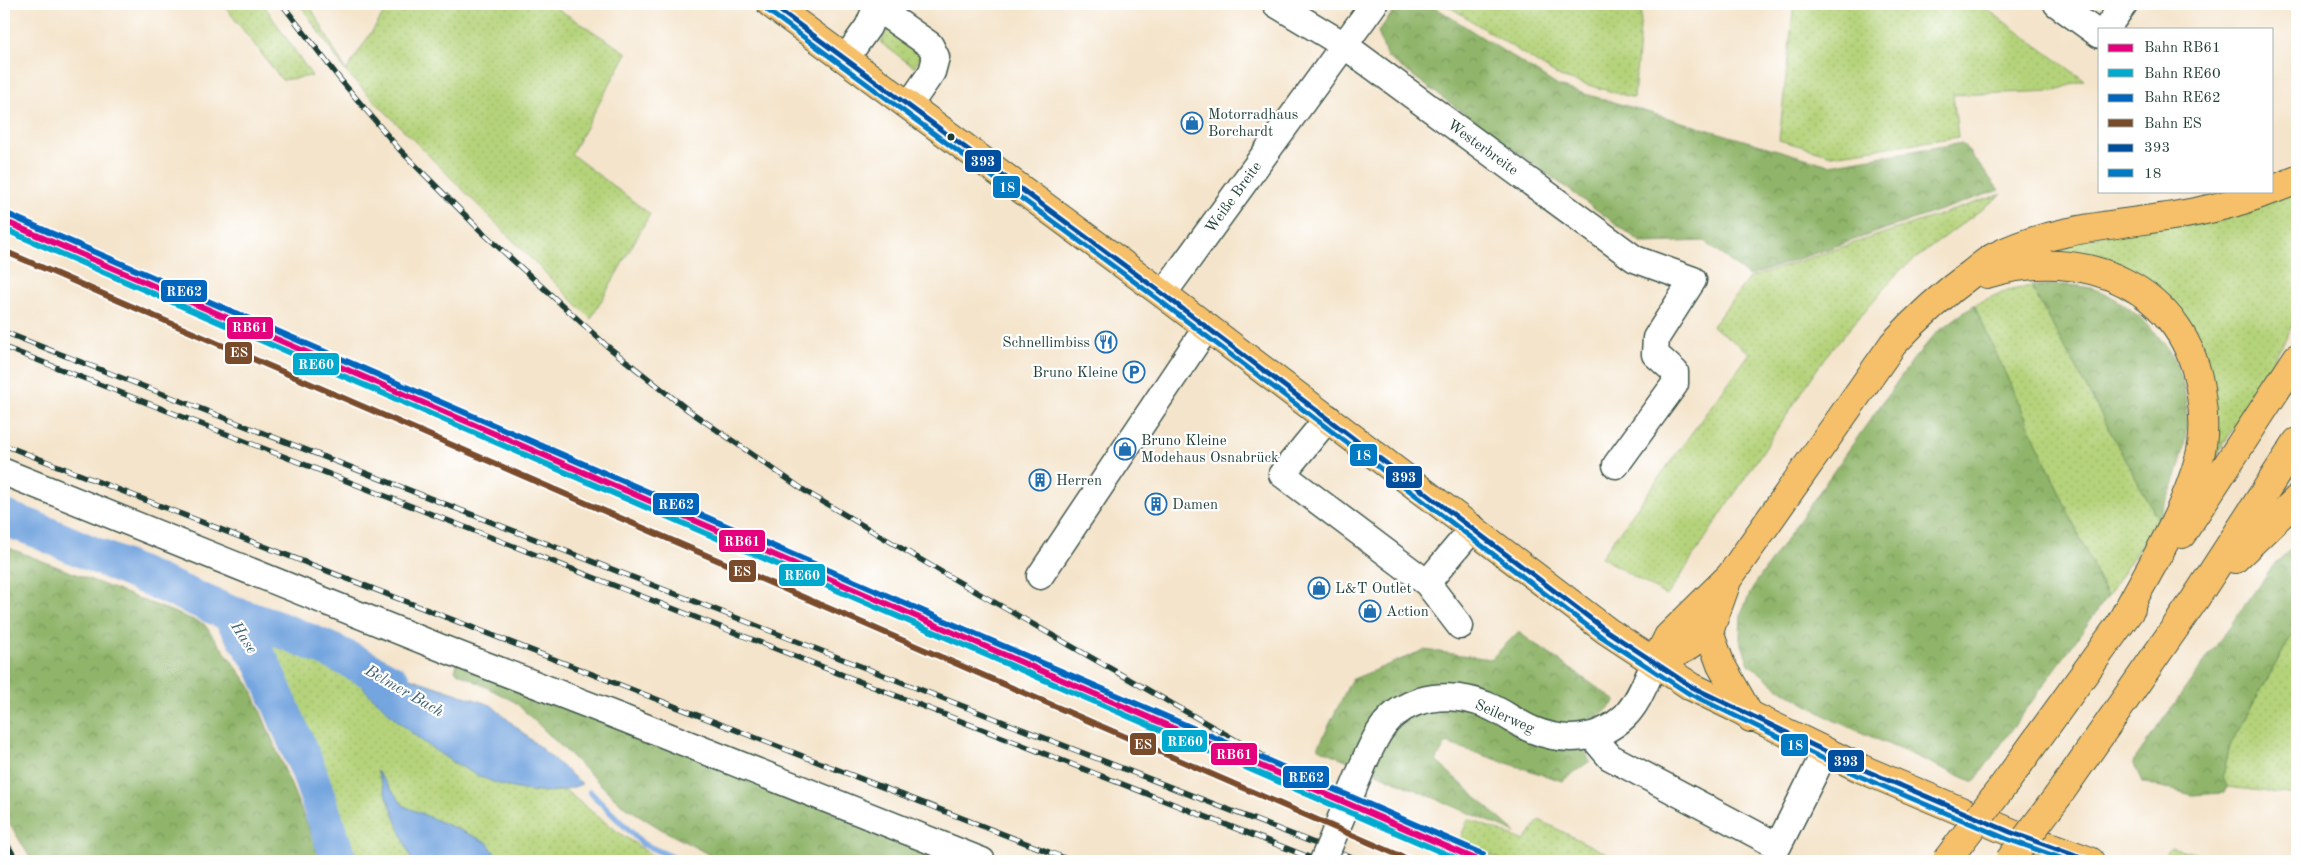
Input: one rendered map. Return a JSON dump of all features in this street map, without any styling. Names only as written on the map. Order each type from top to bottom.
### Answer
[{"type":"main road","points":[[772,4],[1163,294],[1608,631],[1655,663],[1692,687],[1751,718],[1825,752],[2010,832],[2090,861]]},
{"type":"main road","points":[[2274,189],[2297,180]]},
{"type":"main road","points":[[1655,663],[1668,636],[1730,576],[1892,344],[1924,310],[1959,283],[1995,256],[2036,240],[2089,228],[2176,216],[2246,200],[2266,192]]},
{"type":"main road","points":[[1959,283],[2008,268],[2052,263],[2085,267],[2121,279],[2158,305],[2184,341],[2199,377],[2204,421],[2199,459],[2175,520],[2120,624]]},
{"type":"main road","points":[[1946,861],[2006,782],[2120,624],[2254,426],[2297,358]]},
{"type":"main road","points":[[2009,861],[2058,796],[2195,599],[2297,442]]},
{"type":"main road","points":[[2195,599],[2297,499]]},
{"type":"main road","points":[[1655,663],[1684,649],[1709,632],[1730,576]]},
{"type":"main road","points":[[1709,632],[1721,665],[1751,718]]},
{"type":"street","name":"Westerbreite","points":[[1276,4],[1344,45],[1635,259],[1693,280],[1656,338],[1655,354],[1675,372],[1675,384],[1616,465]]},
{"type":"street","name":"Weiße Breite","points":[[1163,294],[1374,4]]},
{"type":"street","points":[[2057,4],[2098,34]]},
{"type":"street","points":[[2107,28],[2124,4]]},
{"type":"street","points":[[846,58],[868,27],[878,6],[930,45],[936,57],[932,72],[909,105]]},
{"type":"street","points":[[1040,576],[1207,327]]},
{"type":"street","points":[[1328,418],[1282,474],[1427,583],[1460,626]]},
{"type":"street","points":[[4,472],[444,650],[625,719],[982,861]]},
{"type":"street","points":[[1427,583],[1473,528]]},
{"type":"street","name":"Seilerweg","points":[[1323,861],[1377,735],[1394,714],[1419,701],[1452,697],[1486,704],[1533,730],[1568,739],[1598,735],[1625,716],[1638,698],[1655,663]]},
{"type":"street","points":[[1592,736],[1610,757],[1778,846],[1825,752]]},
{"type":"green space","points":[[223,4],[263,4],[312,76],[282,80]]},
{"type":"green space","points":[[300,4],[309,4],[346,71],[390,4],[550,4],[627,53],[571,154],[650,214],[591,319],[346,72]]},
{"type":"green space","points":[[1399,4],[1430,4],[1558,86],[1829,165],[1962,143],[1999,190],[1749,276],[1704,241],[1642,243],[1387,57],[1378,32]]},
{"type":"green space","points":[[1445,4],[1642,4],[1634,98],[1560,77]]},
{"type":"green space","points":[[1794,4],[1980,4],[2084,80],[2054,91],[1953,95],[1958,137],[1832,155],[1779,140]]},
{"type":"green space","points":[[887,29],[923,55],[914,67],[881,43]]},
{"type":"green space","points":[[2297,190],[2297,319],[2207,473],[2193,336],[2039,249]]},
{"type":"green space","points":[[2002,194],[1899,271],[1825,357],[1667,596],[1601,557],[1750,353],[1712,326],[1749,278]]},
{"type":"green space","points":[[2031,286],[2158,519],[2107,597],[1974,305],[2002,292]]},
{"type":"green space","points":[[2031,286],[2080,286],[2111,296],[2137,315],[2159,337],[2174,361],[2183,386],[2187,411],[2185,438],[2180,465],[2158,519]]},
{"type":"green space","points":[[1974,305],[2107,597],[1974,782],[1831,719],[1779,688],[1749,664],[1740,639],[1741,613],[1753,587],[1845,455],[1912,361],[1937,332]]},
{"type":"green space","points":[[2297,543],[2297,626],[2230,745],[2223,776],[2227,787],[2224,793],[2192,795],[2142,782],[2133,762],[2272,567]]},
{"type":"green space","points":[[4,546],[204,624],[250,686],[314,841],[320,861],[32,861],[4,814]]},
{"type":"green space","points":[[2297,626],[2297,795],[2227,787],[2223,776],[2230,745]]},
{"type":"green space","points":[[1518,632],[1616,701],[1599,717],[1570,723],[1590,761],[1562,781],[1446,743],[1436,761],[1516,833],[1318,748],[1351,680],[1424,650],[1491,659]]},
{"type":"green space","points":[[265,634],[355,670],[362,686],[453,763],[500,784],[535,792],[566,791],[611,827],[660,861],[359,861],[287,681]]},
{"type":"green space","points":[[458,660],[998,861],[721,861],[661,829],[621,804],[515,702],[455,671]]},
{"type":"green space","points":[[1468,819],[1525,841],[1539,820],[1621,861],[1504,861],[1459,842]]},
{"type":"green space","points":[[2171,847],[2226,861],[2167,860],[2167,852]]},
{"type":"water","points":[[350,658],[491,705],[582,784],[556,791],[530,791],[503,785],[476,775],[427,745],[386,710],[362,686],[356,676]]},
{"type":"water","points":[[377,771],[404,806],[487,842],[500,861],[412,861]]},
{"type":"waterway","name":"Hase","points":[[4,518],[32,528],[229,613],[262,663],[309,772],[339,861]]},
{"type":"waterway","name":"Belmer Bach","points":[[229,613],[313,643],[393,683]]},
{"type":"waterway","name":"Belmer Bach","points":[[590,792],[643,844],[681,861]]},
{"type":"railway","points":[[282,4],[339,78],[399,149],[481,231],[607,346],[688,410],[808,493],[945,574],[1309,782],[1423,836]]},
{"type":"railway","points":[[4,332],[1360,861]]},
{"type":"railway","points":[[4,347],[1319,861]]},
{"type":"railway","points":[[4,445],[1072,861]]},
{"type":"railway","points":[[4,839],[17,861]]},
{"type":"rail line","name":"RE62","points":[[7,214],[1483,854]]},
{"type":"rail line","name":"RB61","points":[[4,221],[1480,861]]},
{"type":"rail line","name":"RE60","points":[[4,229],[1462,861]]},
{"type":"rail line","name":"ES","points":[[4,251],[1412,861]]},
{"type":"transit line","name":"393","points":[[771,4],[1163,294],[1607,631],[1692,687],[1862,769],[2010,832],[2090,861]]},
{"type":"transit line","name":"18","points":[[767,10],[1159,300],[1602,637],[1688,693],[1859,776],[2007,839],[2069,861]]},
{"type":"place","name":"Motorradhaus Borchardt","points":[[1192,123]]},
{"type":"place","name":"Schnellimbiss","points":[[1106,342]]},
{"type":"place","name":"Bruno Kleine","points":[[1134,372]]},
{"type":"place","name":"Bruno Kleine Modehaus Osnabrück","points":[[1125,449]]},
{"type":"place","name":"Herren","points":[[1040,480]]},
{"type":"place","name":"Damen","points":[[1156,504]]},
{"type":"place","name":"L&T Outlet","points":[[1319,588]]},
{"type":"place","name":"Action","points":[[1370,611]]}]
